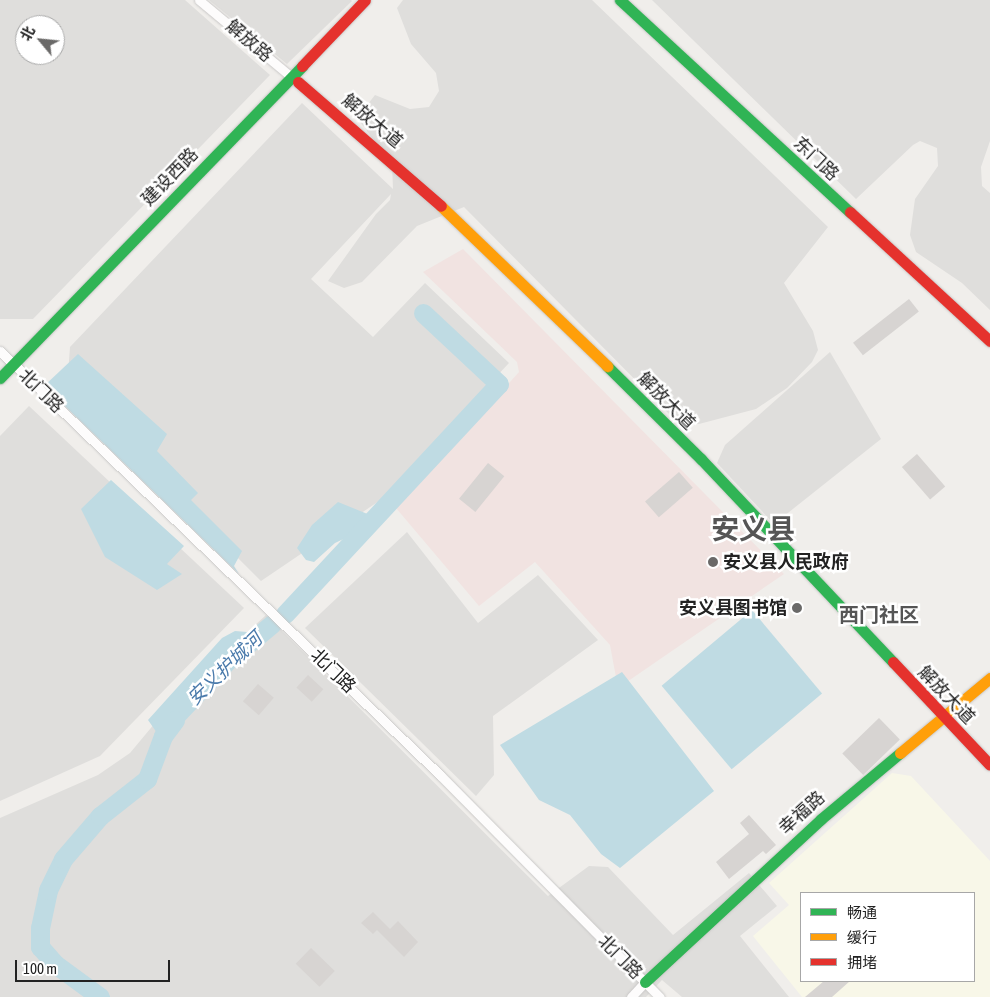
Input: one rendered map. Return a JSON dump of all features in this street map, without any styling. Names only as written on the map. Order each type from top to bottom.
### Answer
[{"type":"street","name":"解放路","points":[[199,0],[294,80]]},
{"type":"street","name":"建设西路","points":[[0,378],[294,80],[365,0]]},
{"type":"street","name":"东门路","points":[[620,0],[990,341]]},
{"type":"street","name":"解放大道","points":[[294,80],[399,167],[534,294],[701,459],[942,717],[990,765]]},
{"type":"street","name":"北门路","points":[[0,351],[442,776],[660,997]]},
{"type":"street","name":"幸福路","points":[[645,982],[821,819],[990,678]]},
{"type":"street","points":[[631,997],[645,982]]},
{"type":"shaded area","points":[[0,0],[185,0],[270,75],[33,319],[0,319]]},
{"type":"shaded area","points":[[209,0],[351,0],[352,1],[287,64]]},
{"type":"shaded area","points":[[403,0],[592,0],[828,227],[784,283],[813,331],[818,350],[812,362],[787,388],[756,409],[699,424],[680,425],[464,207],[417,226],[362,282],[344,288],[328,281],[376,214],[390,200],[391,194],[311,279],[373,337],[425,283],[509,363],[379,501],[261,581],[67,388],[70,347],[302,103],[393,189],[392,164],[357,118],[375,95],[410,109],[429,107],[439,91],[436,73],[411,44],[397,8]]},
{"type":"shaded area","points":[[652,0],[990,0],[990,141],[981,167],[982,186],[990,193],[990,310],[962,283],[916,252],[910,235],[915,199],[938,166],[937,148],[920,141],[913,145],[856,199]]},
{"type":"shaded area","name":"安义县人民政府","points":[[463,249],[784,574],[618,688],[610,645],[535,562],[479,606],[396,508],[519,372],[517,362],[423,272]]},
{"type":"shaded area","points":[[830,352],[881,439],[774,524],[717,463],[725,445]]},
{"type":"shaded area","points":[[29,406],[244,608],[100,756],[0,801],[0,436]]},
{"type":"shaded area","points":[[407,532],[478,623],[538,575],[598,640],[493,716],[494,775],[476,796],[305,628]]},
{"type":"shaded area","points":[[266,615],[548,896],[589,866],[608,867],[673,935],[749,873],[777,906],[740,936],[789,997],[682,997],[662,980],[646,997],[0,997],[0,818],[98,775],[130,753],[180,693]]},
{"type":"shaded area","points":[[892,773],[911,776],[990,861],[990,997],[802,997],[753,936],[789,905],[769,883]]},
{"type":"water","points":[[78,354],[167,434],[157,451],[198,493],[191,500],[242,551],[234,566],[239,574],[44,386]]},
{"type":"water","points":[[111,480],[184,546],[167,564],[182,574],[157,590],[105,557],[81,509]]},
{"type":"water","points":[[338,502],[370,515],[354,534],[335,543],[314,562],[306,560],[297,548],[312,525]]},
{"type":"water","points":[[752,610],[822,693],[732,769],[662,686]]},
{"type":"water","points":[[235,631],[273,634],[246,656],[164,743],[148,720],[222,638]]},
{"type":"water","points":[[622,672],[714,791],[620,868],[601,854],[570,815],[539,800],[500,745]]},
{"type":"building","points":[[909,299],[919,312],[863,355],[853,343]]},
{"type":"building","points":[[917,454],[945,486],[930,500],[902,467]]},
{"type":"building","points":[[488,463],[504,476],[475,512],[459,499]]},
{"type":"building","points":[[679,472],[693,488],[659,517],[645,502]]},
{"type":"building","points":[[308,675],[323,689],[312,702],[296,687]]},
{"type":"building","points":[[258,684],[274,698],[259,715],[243,701]]},
{"type":"building","points":[[879,718],[900,740],[863,775],[842,753]]},
{"type":"building","points":[[749,815],[776,845],[766,854],[763,851],[729,879],[716,862],[749,834],[740,823]]},
{"type":"building","points":[[373,912],[390,929],[398,921],[418,942],[404,957],[377,930],[373,934],[361,923]]},
{"type":"building","points":[[311,948],[335,971],[319,987],[296,964]]},
{"type":"building","points":[[823,982],[849,982],[832,997],[805,997]]},
{"type":"waterway","name":"安义护城河","points":[[285,614],[499,384],[423,313]]},
{"type":"waterway","name":"安义护城河","points":[[242,649],[272,624]]},
{"type":"waterway","name":"安义护城河","points":[[100,997],[55,964],[40,947],[40,928],[48,890],[63,859],[100,816],[147,779],[163,736],[175,720]]},
{"type":"traffic: fast","points":[[620,0],[850,212]]},
{"type":"traffic: fast","points":[[0,378],[302,66]]},
{"type":"traffic: fast","points":[[607,366],[701,459],[893,662]]},
{"type":"traffic: fast","points":[[645,982],[821,819],[900,753]]},
{"type":"traffic: slow","points":[[441,206],[607,366]]},
{"type":"traffic: slow","points":[[900,753],[990,678]]},
{"type":"traffic: jam","points":[[302,66],[365,0]]},
{"type":"traffic: jam","points":[[298,82],[441,206]]},
{"type":"traffic: jam","points":[[850,212],[990,341]]},
{"type":"traffic: jam","points":[[893,662],[990,765]]},
{"type":"place","name":"安义县人民政府","points":[[713,562]]},
{"type":"place","name":"安义县图书馆","points":[[797,608]]},
{"type":"district","name":"安义县","points":[[753,529]]},
{"type":"district","name":"西门社区","points":[[879,614]]}]
